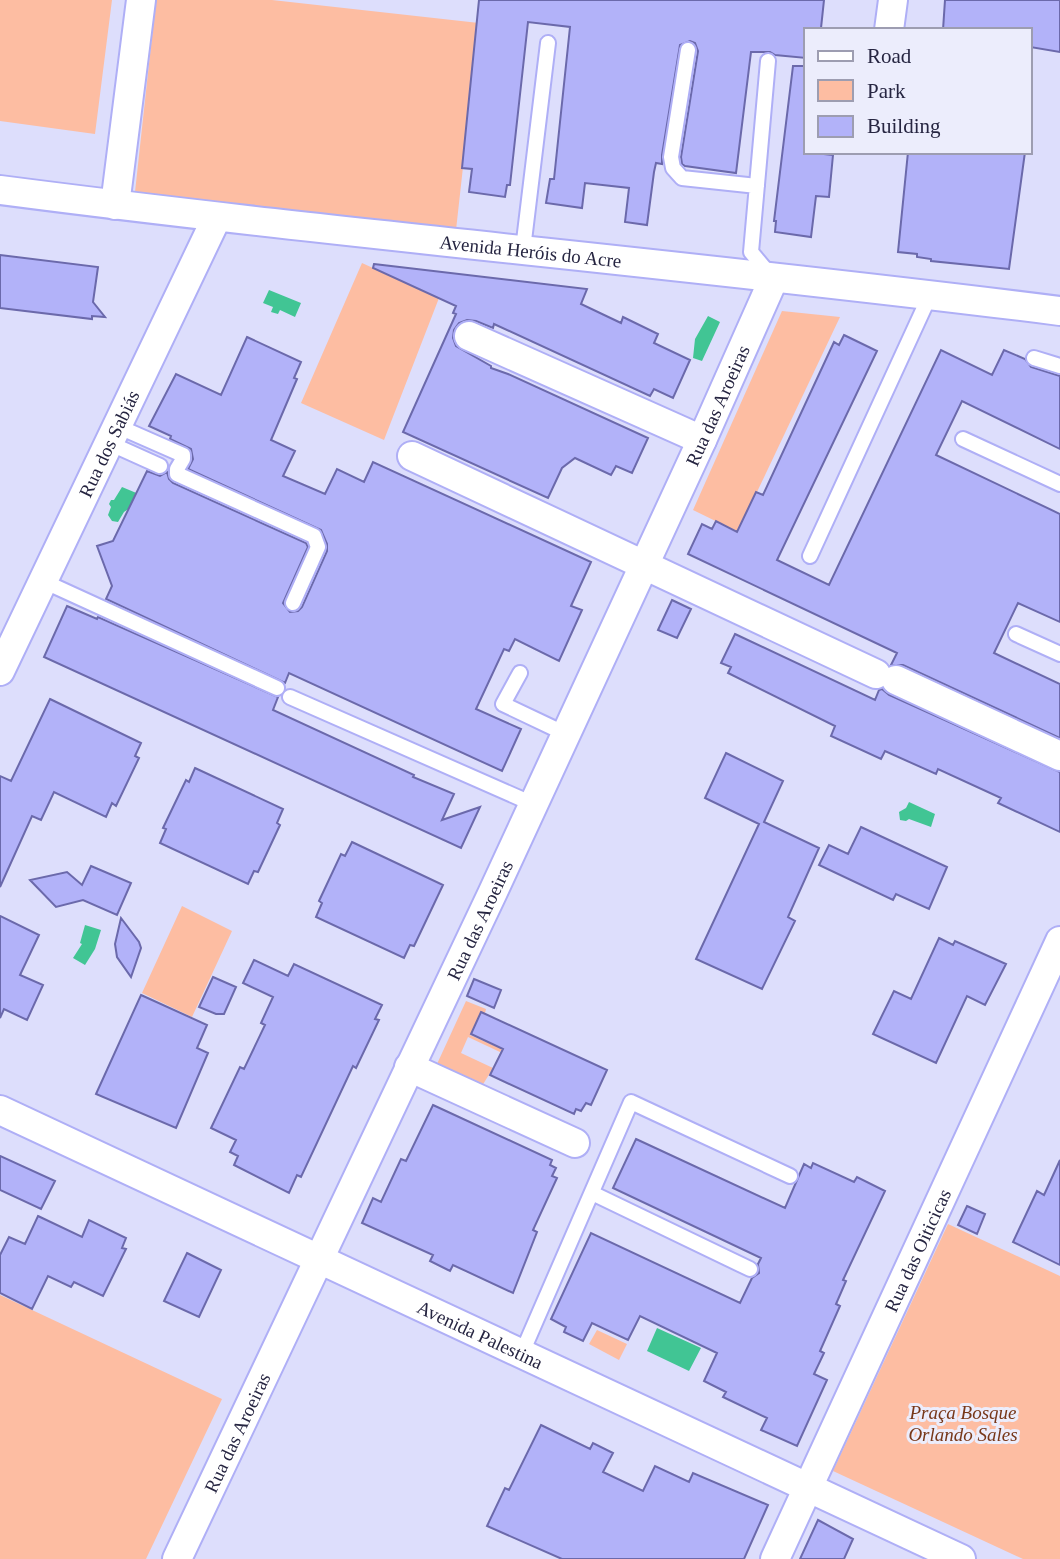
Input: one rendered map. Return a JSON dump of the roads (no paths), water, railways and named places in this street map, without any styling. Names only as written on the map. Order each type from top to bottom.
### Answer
[{"type":"street","points":[[115,205],[141,0]]},
{"type":"street","points":[[889,28],[893,0]]},
{"type":"street","name":"Avenida Heróis do Acre","points":[[0,190],[217,217],[523,249],[1060,311]]},
{"type":"street","name":"Rua dos Sabiás","points":[[0,671],[217,217]]},
{"type":"street","name":"Rua das Aroeiras","points":[[177,1559],[645,565],[774,278]]},
{"type":"street","points":[[469,336],[702,440]]},
{"type":"street","points":[[412,456],[1060,756]]},
{"type":"street","name":"Rua das Oiticicas","points":[[775,1559],[1060,941]]},
{"type":"street","points":[[409,1067],[575,1143]]},
{"type":"street","name":"Avenida Palestina","points":[[0,1110],[961,1559]]},
{"type":"lane","points":[[523,249],[548,43]]},
{"type":"lane","points":[[688,50],[671,157],[673,168],[682,178],[757,186]]},
{"type":"lane","points":[[768,61],[751,252],[774,278]]},
{"type":"lane","points":[[810,556],[930,295]]},
{"type":"lane","points":[[1034,358],[1060,366]]},
{"type":"lane","points":[[113,434],[143,437],[183,455],[177,474],[314,536],[318,547],[293,603]]},
{"type":"lane","points":[[113,434],[135,455],[160,466]]},
{"type":"lane","points":[[135,455],[143,437]]},
{"type":"lane","points":[[963,439],[1060,484]]},
{"type":"lane","points":[[43,581],[277,688]]},
{"type":"lane","points":[[1016,634],[1060,654]]},
{"type":"lane","points":[[520,673],[503,704],[566,734]]},
{"type":"lane","points":[[290,697],[533,804]]},
{"type":"lane","points":[[522,1355],[631,1102],[790,1176]]},
{"type":"lane","points":[[592,1193],[750,1269]]},
{"type":"park label","name":"Praça Bosque Orlando Sales","points":[[963,1423]]}]
